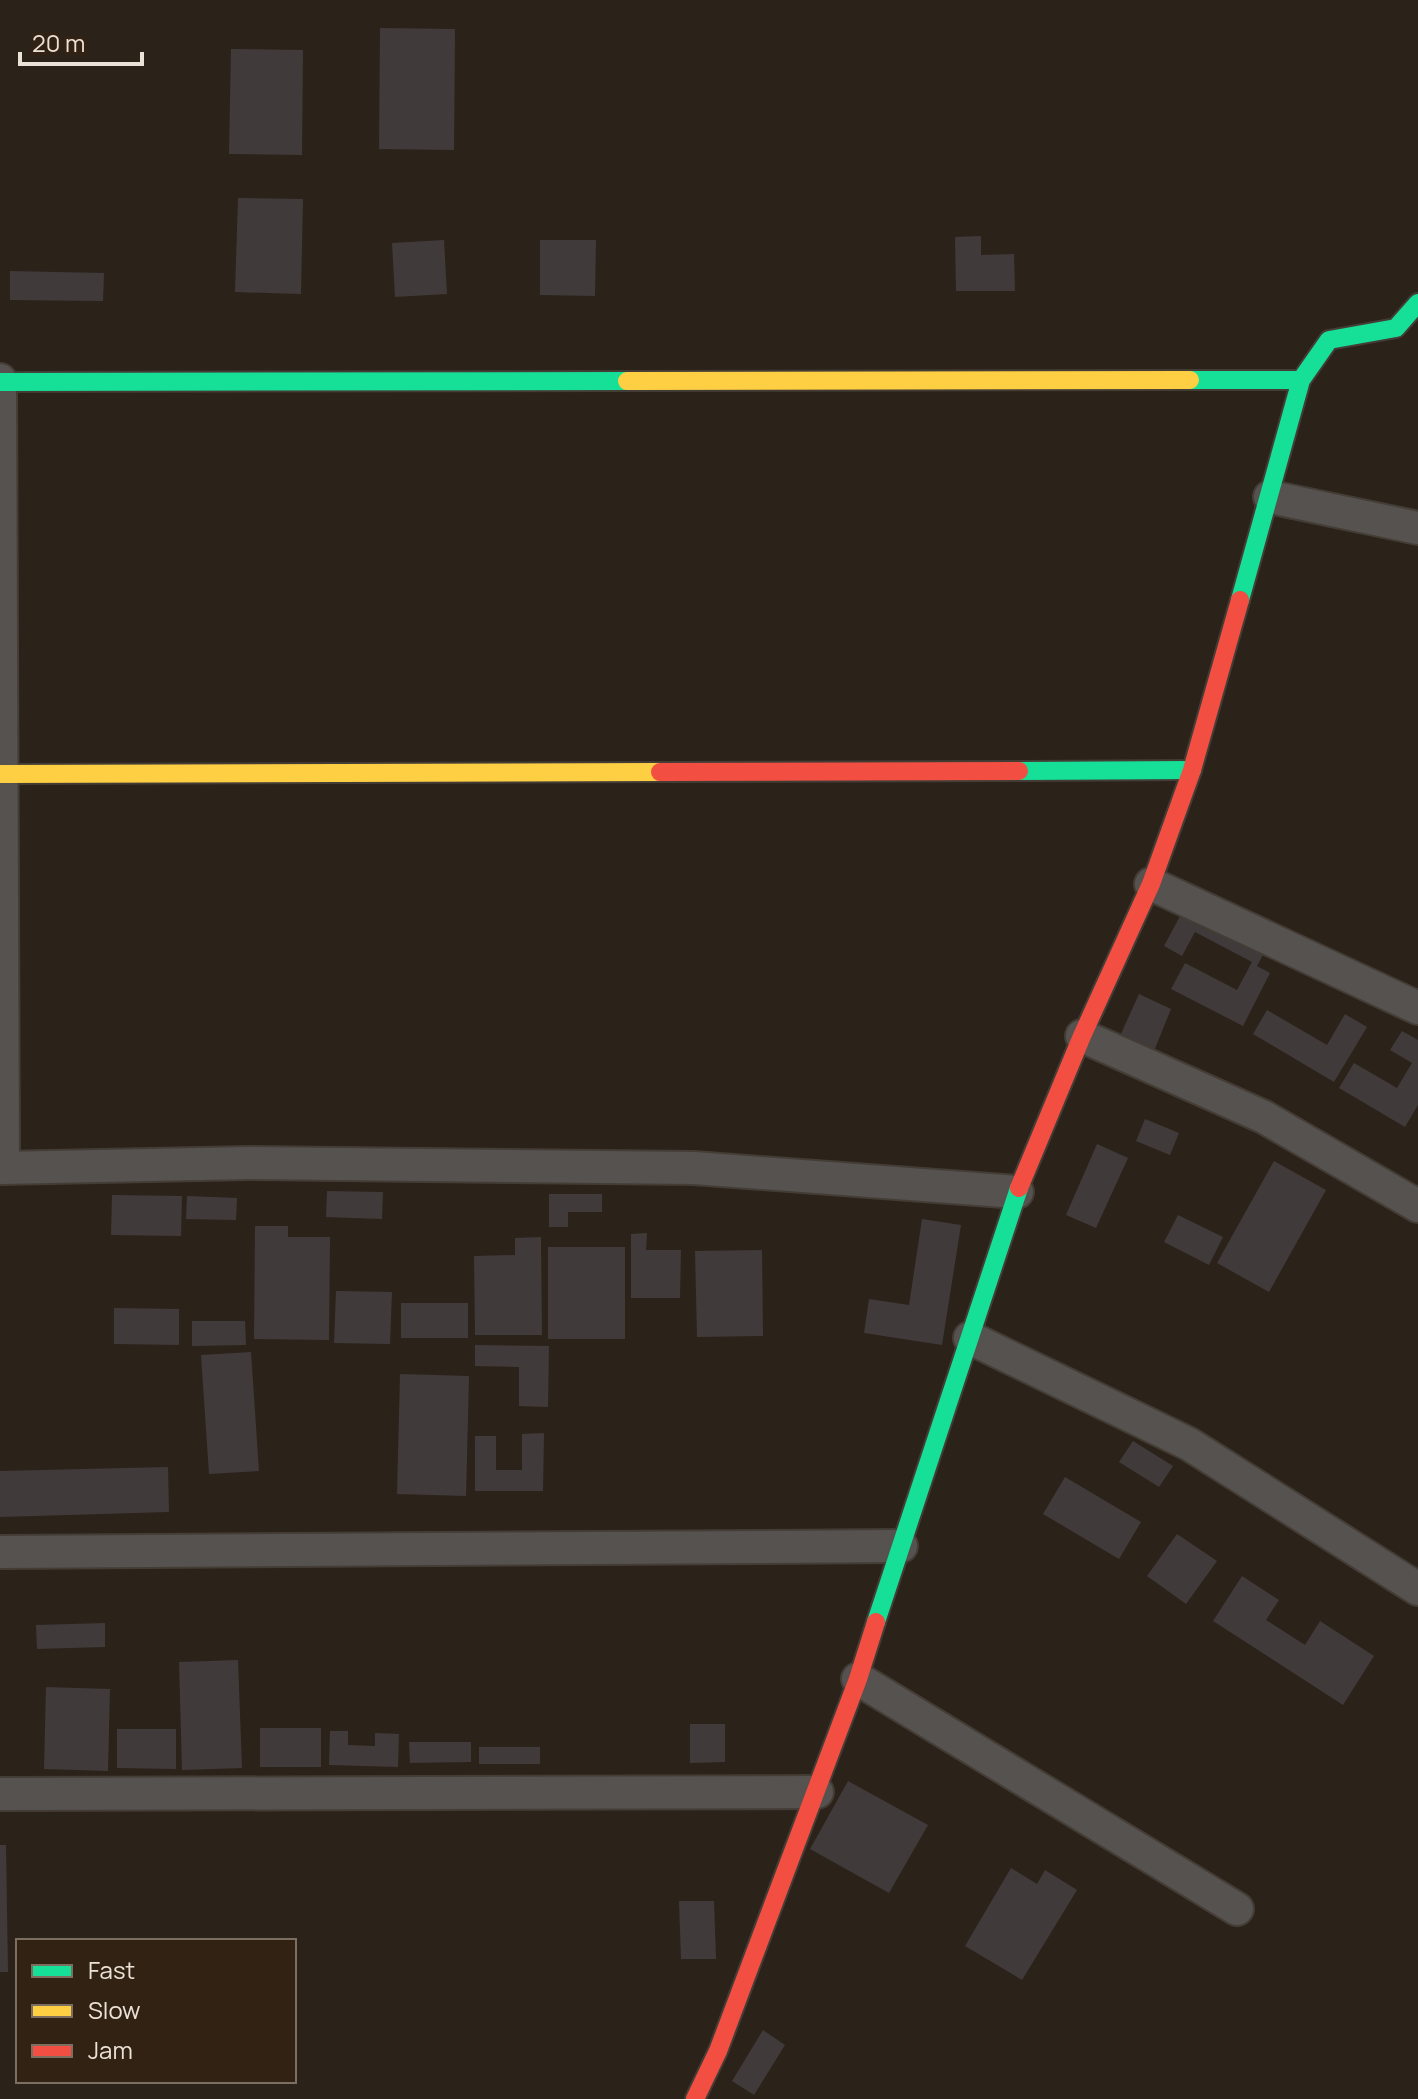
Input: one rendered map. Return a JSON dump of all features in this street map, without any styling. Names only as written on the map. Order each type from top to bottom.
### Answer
[{"type":"street","points":[[695,2099],[718,2051],[858,1679],[1017,1192],[1082,1036],[1151,884],[1192,770],[1301,380],[1329,340],[1396,328],[1418,303]]},
{"type":"street","points":[[1017,1192],[694,1168],[249,1163],[1,1168],[0,381],[1301,380]]},
{"type":"street","points":[[1270,497],[1418,528]]},
{"type":"street","points":[[1,774],[1192,770]]},
{"type":"street","points":[[1151,884],[1418,1008]]},
{"type":"street","points":[[1082,1036],[1264,1117],[1418,1206]]},
{"type":"street","points":[[970,1338],[1189,1444],[1418,1589]]},
{"type":"street","points":[[0,1552],[901,1546]]},
{"type":"street","points":[[858,1679],[1237,1909]]},
{"type":"street","points":[[0,1794],[817,1792]]},
{"type":"building","points":[[380,28],[455,29],[454,150],[379,149]]},
{"type":"building","points":[[231,49],[303,50],[302,155],[229,154]]},
{"type":"building","points":[[238,198],[303,199],[301,294],[235,292]]},
{"type":"building","points":[[981,236],[981,255],[1014,254],[1015,291],[956,291],[955,237]]},
{"type":"building","points":[[444,240],[447,294],[395,297],[392,243]]},
{"type":"building","points":[[540,240],[596,240],[595,296],[540,295]]},
{"type":"building","points":[[10,271],[104,273],[103,301],[10,300]]},
{"type":"building","points":[[1185,907],[1265,951],[1257,966],[1270,973],[1243,1026],[1171,989],[1185,963],[1237,990],[1252,962],[1195,932],[1182,956],[1164,946]]},
{"type":"building","points":[[1139,994],[1171,1009],[1154,1051],[1120,1036]]},
{"type":"building","points":[[1267,1010],[1327,1045],[1345,1014],[1367,1027],[1334,1082],[1253,1034]]},
{"type":"building","points":[[1402,1031],[1418,1040],[1418,1105],[1405,1127],[1339,1088],[1354,1063],[1397,1088],[1412,1063],[1390,1050]]},
{"type":"building","points":[[1145,1119],[1179,1133],[1170,1155],[1136,1141]]},
{"type":"building","points":[[1097,1144],[1128,1158],[1096,1228],[1066,1215]]},
{"type":"building","points":[[1274,1161],[1326,1190],[1269,1292],[1217,1263]]},
{"type":"building","points":[[327,1191],[383,1192],[382,1219],[326,1217]]},
{"type":"building","points":[[549,1194],[602,1194],[602,1212],[568,1212],[568,1227],[549,1227]]},
{"type":"building","points":[[112,1195],[182,1196],[181,1236],[111,1235]]},
{"type":"building","points":[[187,1196],[237,1198],[236,1220],[186,1219]]},
{"type":"building","points":[[1178,1215],[1223,1237],[1209,1265],[1164,1242]]},
{"type":"building","points":[[922,1219],[961,1225],[942,1345],[864,1333],[869,1299],[909,1305]]},
{"type":"building","points":[[255,1226],[288,1226],[288,1237],[330,1237],[329,1340],[254,1339]]},
{"type":"building","points":[[647,1233],[646,1250],[681,1250],[680,1298],[631,1298],[631,1234]]},
{"type":"building","points":[[541,1237],[542,1335],[475,1335],[474,1256],[515,1255],[515,1238]]},
{"type":"building","points":[[548,1247],[625,1247],[625,1339],[548,1339]]},
{"type":"building","points":[[762,1250],[763,1336],[697,1337],[695,1251]]},
{"type":"building","points":[[336,1291],[392,1292],[390,1344],[334,1343]]},
{"type":"building","points":[[401,1303],[468,1303],[468,1338],[401,1338]]},
{"type":"building","points":[[114,1308],[179,1309],[179,1345],[114,1344]]},
{"type":"building","points":[[192,1321],[245,1321],[246,1345],[192,1346]]},
{"type":"building","points":[[475,1345],[549,1346],[548,1407],[519,1406],[519,1367],[475,1366]]},
{"type":"building","points":[[251,1352],[259,1471],[209,1474],[201,1355]]},
{"type":"building","points":[[400,1374],[469,1376],[466,1496],[397,1494]]},
{"type":"building","points":[[544,1433],[543,1491],[475,1491],[475,1436],[496,1436],[496,1470],[522,1470],[522,1434]]},
{"type":"building","points":[[1133,1441],[1173,1466],[1159,1487],[1119,1462]]},
{"type":"building","points":[[168,1467],[169,1512],[0,1517],[0,1471]]},
{"type":"building","points":[[1065,1477],[1141,1522],[1119,1559],[1043,1514]]},
{"type":"building","points":[[1177,1534],[1217,1561],[1186,1604],[1147,1576]]},
{"type":"building","points":[[1242,1576],[1279,1600],[1266,1620],[1305,1645],[1320,1621],[1374,1656],[1343,1705],[1213,1621]]},
{"type":"building","points":[[105,1623],[105,1647],[37,1649],[36,1625]]},
{"type":"building","points":[[238,1660],[242,1768],[182,1770],[179,1662]]},
{"type":"building","points":[[46,1687],[110,1689],[108,1771],[44,1769]]},
{"type":"building","points":[[690,1724],[725,1724],[725,1762],[690,1763]]},
{"type":"building","points":[[260,1728],[321,1728],[321,1767],[260,1767]]},
{"type":"building","points":[[117,1729],[176,1729],[176,1769],[117,1768]]},
{"type":"building","points":[[330,1731],[348,1731],[348,1745],[375,1746],[375,1733],[399,1734],[398,1767],[329,1765]]},
{"type":"building","points":[[409,1742],[471,1742],[471,1762],[410,1763]]},
{"type":"building","points":[[479,1747],[540,1747],[540,1764],[479,1764]]},
{"type":"building","points":[[848,1781],[928,1825],[889,1893],[810,1849]]},
{"type":"building","points":[[0,1845],[6,1845],[8,1972],[0,1972]]},
{"type":"building","points":[[1011,1868],[1037,1884],[1045,1870],[1077,1890],[1022,1980],[965,1946]]},
{"type":"building","points":[[679,1901],[714,1901],[716,1959],[681,1959]]},
{"type":"building","points":[[763,2030],[785,2045],[754,2095],[732,2081]]},
{"type":"traffic: fast","points":[[1240,600],[1301,380],[1329,340],[1396,328],[1418,303]]},
{"type":"traffic: fast","points":[[1190,380],[1301,380]]},
{"type":"traffic: fast","points":[[0,382],[627,381]]},
{"type":"traffic: fast","points":[[1019,771],[1192,770]]},
{"type":"traffic: fast","points":[[876,1622],[1019,1188]]},
{"type":"traffic: slow","points":[[627,381],[1190,380]]},
{"type":"traffic: slow","points":[[1,774],[660,772]]},
{"type":"traffic: jam","points":[[1019,1188],[1082,1036],[1151,884],[1192,770],[1240,600]]},
{"type":"traffic: jam","points":[[660,772],[1019,771]]},
{"type":"traffic: jam","points":[[695,2099],[718,2051],[858,1679],[876,1622]]}]
